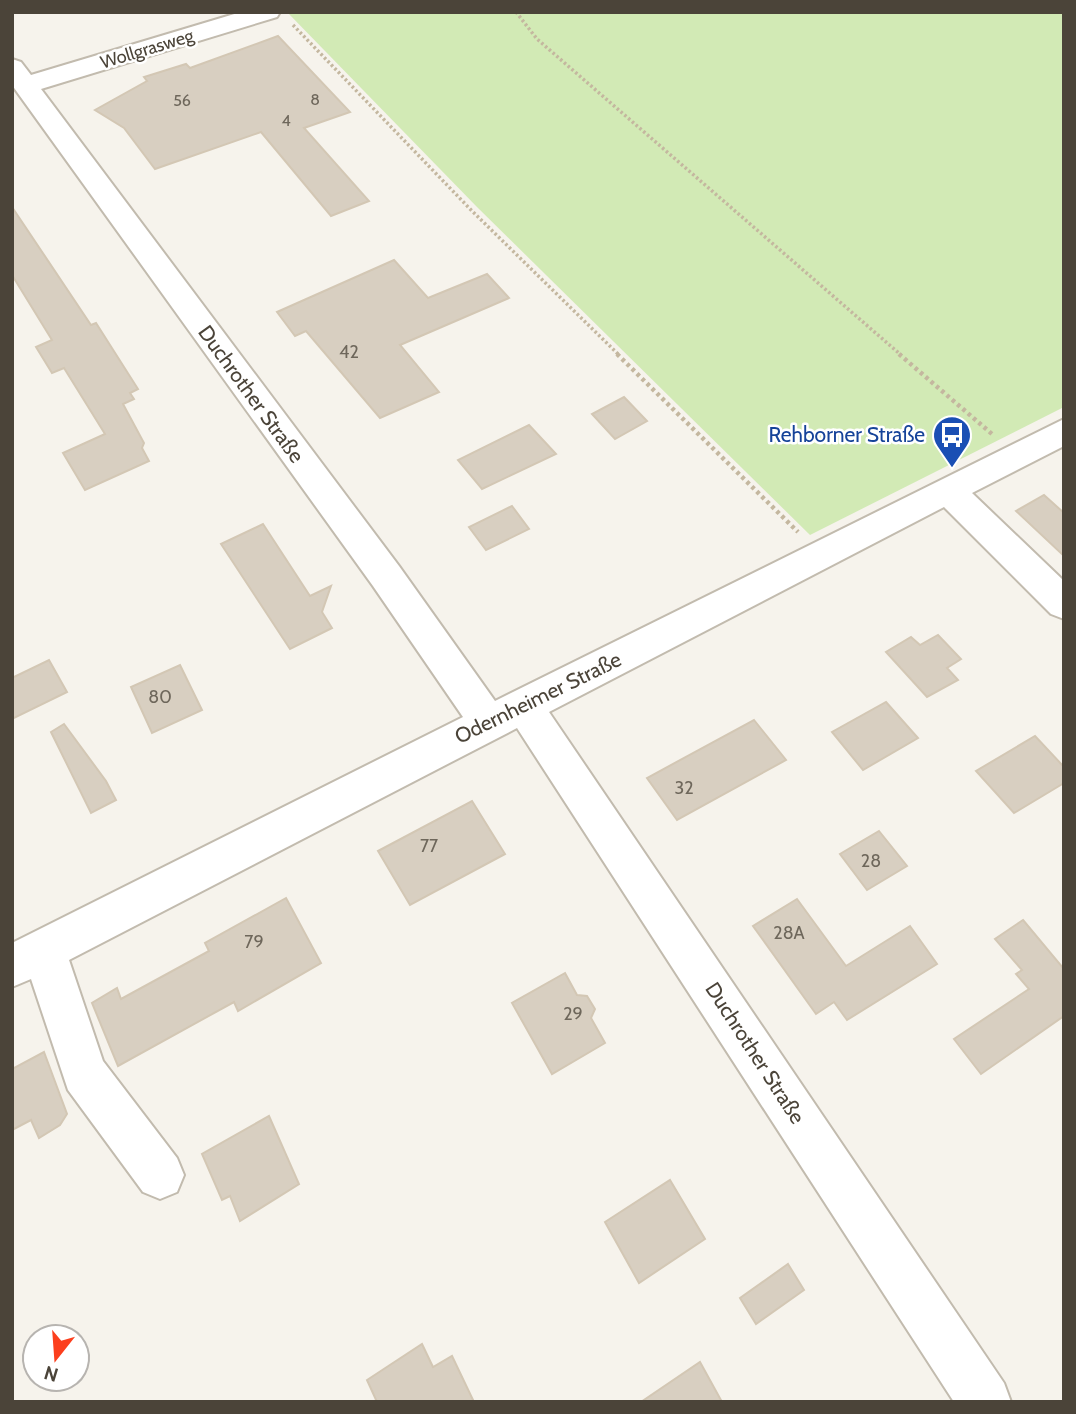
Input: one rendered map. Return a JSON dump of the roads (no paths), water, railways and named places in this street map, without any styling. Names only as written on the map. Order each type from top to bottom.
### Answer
[{"type":"street","name":"Wollgrasweg","points":[[19,76],[279,17]]},
{"type":"street","name":"Duchrother Straße","points":[[19,76],[162,275],[386,576],[505,714],[985,1402]]},
{"type":"street","name":"Odernheimer Straße","points":[[28,958],[505,714],[824,556],[1064,431]]},
{"type":"street","points":[[948,490],[1064,604]]},
{"type":"street","points":[[28,958],[84,1073],[160,1175]]},
{"type":"place","name":"Rehborner Straße","points":[[952,469]]}]
